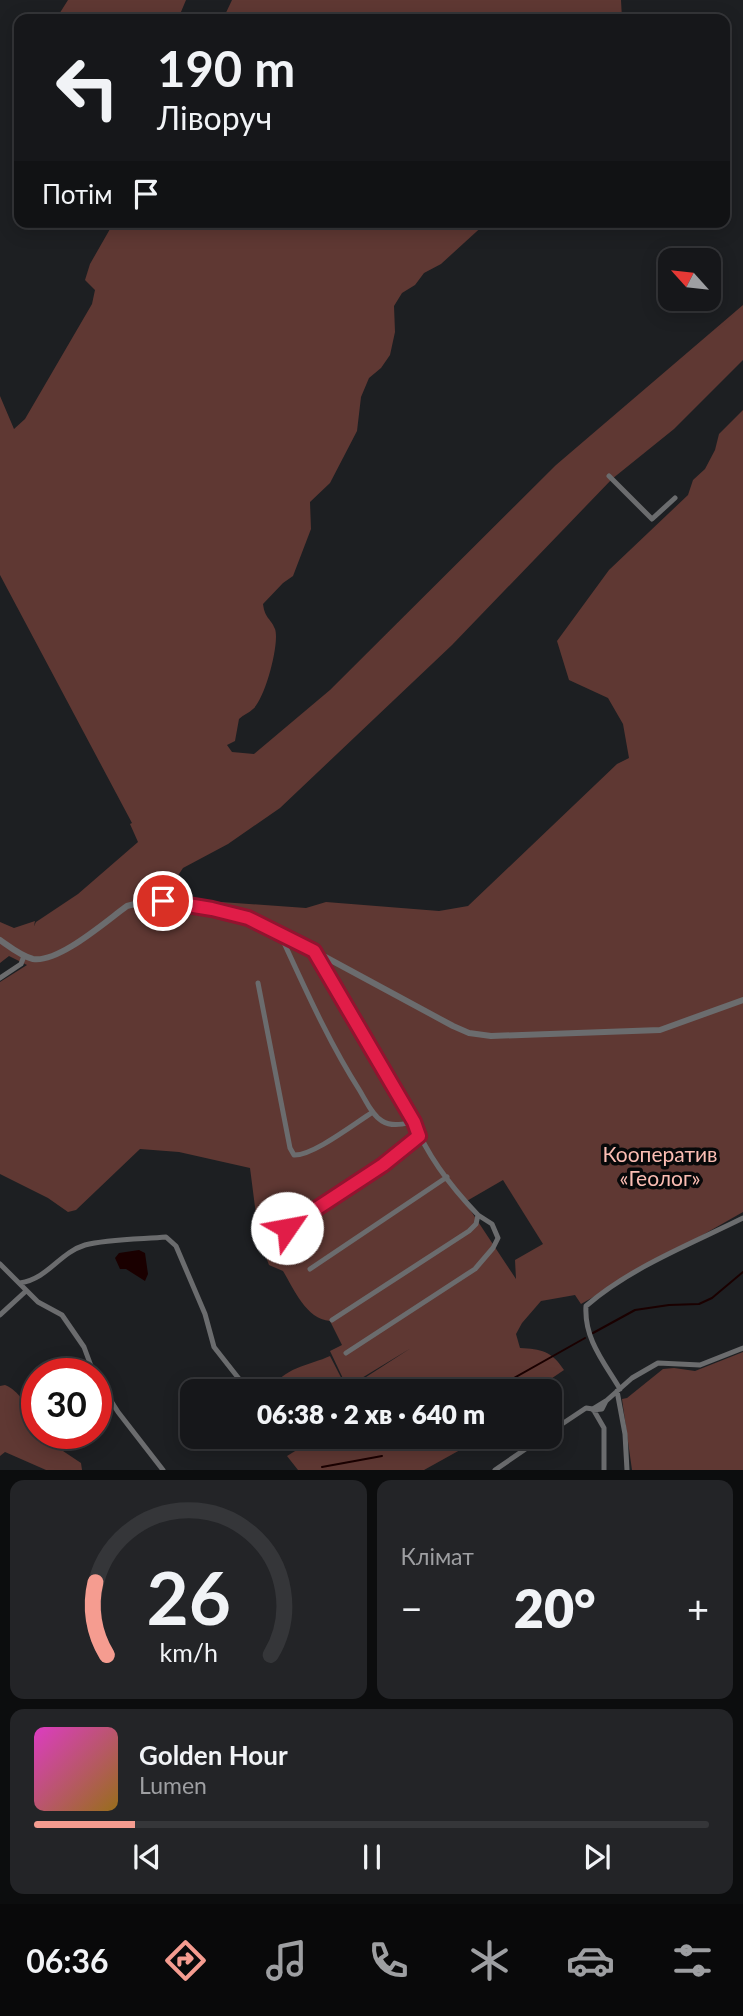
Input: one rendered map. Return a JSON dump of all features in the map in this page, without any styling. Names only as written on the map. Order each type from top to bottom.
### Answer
[{"type":"street","points":[[608,476],[652,519],[675,498]]},
{"type":"street","points":[[0,940],[24,956],[42,959],[76,943],[127,906],[146,901],[163,901],[230,912],[279,932],[453,1027],[480,1035],[660,1030],[743,1000]]},
{"type":"street","points":[[279,932],[341,1061],[373,1112],[380,1120],[389,1124],[414,1122]]},
{"type":"street","points":[[314,951],[414,1122],[419,1136],[465,1202],[492,1224],[498,1238],[475,1269],[346,1353]]},
{"type":"street","points":[[0,978],[21,964],[24,956]]},
{"type":"street","points":[[258,983],[290,1148],[294,1155],[301,1155],[313,1149],[373,1112]]},
{"type":"street","points":[[287,1228],[397,1156],[419,1136]]},
{"type":"street","points":[[310,1269],[447,1177]]},
{"type":"street","points":[[332,1320],[469,1231],[476,1224],[478,1215]]},
{"type":"street","points":[[628,1470],[619,1390],[591,1341],[585,1322],[586,1306],[597,1296],[648,1266],[743,1219]]},
{"type":"street","points":[[20,1283],[34,1280],[85,1245],[170,1238],[176,1246],[205,1314],[214,1347],[239,1379]]},
{"type":"street","points":[[0,1264],[38,1302],[62,1315],[85,1347],[89,1358]]},
{"type":"street","points":[[1,1313],[26,1291]]},
{"type":"street","points":[[562,1424],[586,1408],[593,1409],[606,1401],[632,1378],[658,1363],[699,1365],[743,1348]]},
{"type":"street","points":[[112,1402],[163,1470]]},
{"type":"street","points":[[593,1409],[604,1428],[604,1470]]},
{"type":"street","points":[[495,1470],[526,1449]]},
{"type":"green space","points":[[68,0],[186,0],[180,14],[59,14]]},
{"type":"green space","points":[[232,0],[621,0],[622,14],[225,14]]},
{"type":"green space","name":"Кооператив «Геолог»","points":[[111,228],[480,228],[441,264],[424,273],[415,285],[402,293],[394,306],[395,332],[390,355],[381,368],[369,378],[361,397],[357,431],[330,483],[310,502],[311,529],[293,576],[263,604],[276,636],[270,670],[258,703],[239,719],[235,741],[227,745],[232,752],[254,754],[330,690],[556,465],[743,305],[743,360],[674,429],[612,479],[452,645],[280,808],[228,844],[183,868],[173,883],[193,900],[306,908],[326,902],[439,911],[468,906],[617,764],[629,758],[623,724],[608,698],[569,680],[557,641],[609,570],[688,495],[693,480],[705,469],[715,450],[719,434],[743,410],[743,1212],[581,1304],[575,1295],[541,1301],[516,1334],[520,1348],[545,1352],[564,1370],[551,1379],[363,1379],[411,1348],[360,1379],[343,1379],[330,1351],[342,1345],[330,1321],[307,1309],[283,1271],[269,1265],[259,1238],[250,1168],[179,1152],[140,1149],[76,1210],[68,1212],[48,1198],[0,1174],[0,982],[27,965],[9,956],[0,963],[0,922],[14,928],[35,921],[34,926],[78,894],[138,842],[130,824],[132,823],[0,575],[0,396],[14,429],[25,419],[92,304],[95,290],[85,280],[90,264]],"holes":[[[503,1180],[543,1244],[515,1260],[516,1279],[465,1202]]]},
{"type":"green space","points":[[743,1352],[743,1470],[632,1470],[622,1399],[627,1398],[663,1369],[695,1371]]},
{"type":"green space","points":[[330,1356],[342,1379],[280,1379],[297,1368]]},
{"type":"green space","points":[[5,1385],[21,1398],[21,1449],[60,1449],[81,1463],[82,1470],[46,1470],[5,1452],[0,1456],[0,1386]]},
{"type":"green space","points":[[298,1449],[462,1449],[424,1470],[298,1470],[287,1456]]},
{"type":"shaded area","points":[[139,1250],[145,1253],[148,1274],[145,1281],[126,1269],[120,1269],[115,1258],[119,1253]]},
{"type":"waterway","points":[[593,1333],[635,1310],[699,1304],[712,1298],[743,1272]]},
{"type":"waterway","points":[[512,1379],[585,1338]]},
{"type":"waterway","points":[[322,1467],[382,1456]]},
{"type":"route","points":[[163,901],[230,912],[279,932],[314,951],[414,1122],[419,1136],[397,1156],[287,1228]]}]
